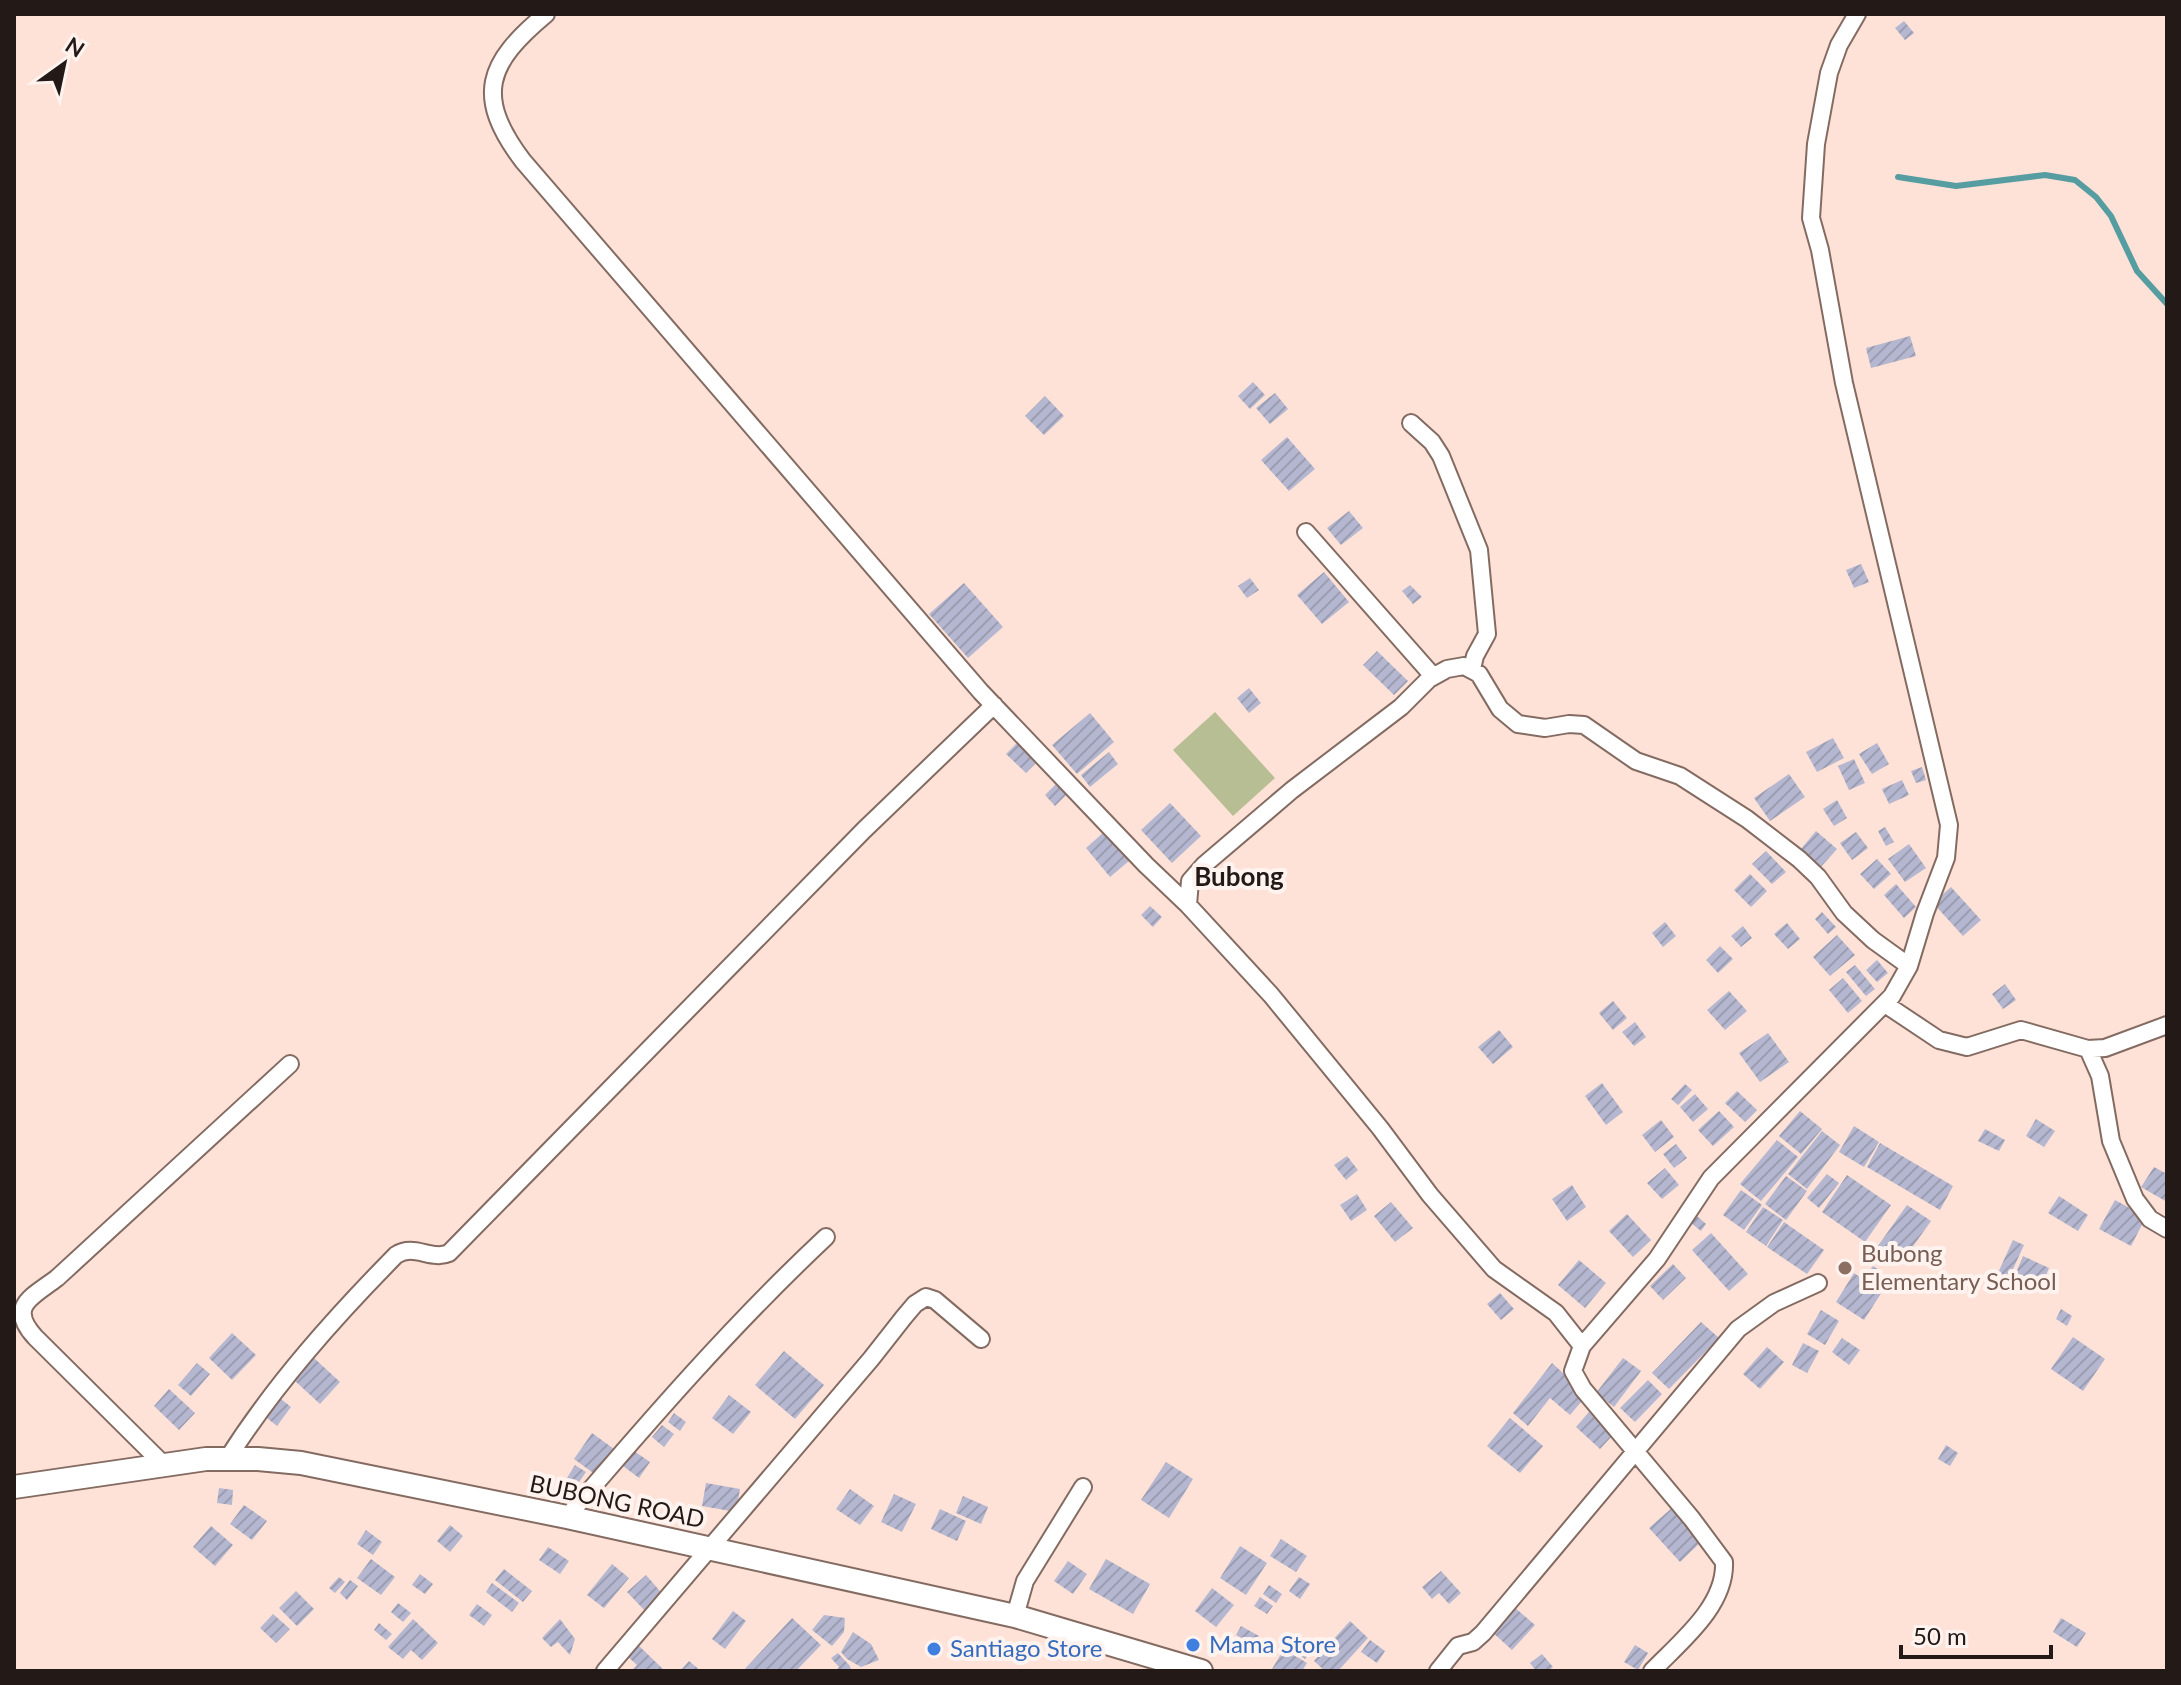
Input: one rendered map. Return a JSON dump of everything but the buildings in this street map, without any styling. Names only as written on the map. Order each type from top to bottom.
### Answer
[{"type":"main road","name":"BUBONG ROAD","points":[[14,1487],[163,1464],[228,1458],[301,1463],[567,1517],[1015,1616],[1201,1671]]},
{"type":"street","points":[[546,14],[521,35],[506,55],[492,86],[496,115],[511,145],[712,382],[994,705],[1188,905],[1287,1014],[1430,1195],[1494,1269],[1556,1313],[1582,1346]]},
{"type":"street","points":[[1652,1671],[1708,1609],[1719,1589],[1724,1562],[1576,1379],[1574,1366],[1582,1346],[1657,1259],[1711,1178],[1885,1004],[1909,966],[1946,858],[1949,825],[1844,383],[1820,250],[1811,218],[1816,144],[1829,73],[1839,45],[1857,14]]},
{"type":"street","points":[[1411,423],[1432,442],[1441,456],[1479,550],[1487,634],[1472,669]]},
{"type":"street","points":[[1306,532],[1433,676]]},
{"type":"street","points":[[1188,905],[1190,881],[1204,865],[1292,790],[1401,707],[1433,676],[1455,667],[1472,669],[1479,674],[1500,709],[1518,724],[1545,728],[1584,725],[1636,761],[1680,776],[1747,819],[1799,859],[1818,877],[1844,913],[1873,940],[1909,966]]},
{"type":"street","points":[[228,1458],[254,1416],[396,1255],[407,1249],[439,1256],[449,1253],[852,841],[994,705]]},
{"type":"street","points":[[1885,1004],[1927,1032],[1951,1044],[1967,1047],[2021,1030],[2088,1049],[2105,1048],[2167,1025]]},
{"type":"street","points":[[2088,1049],[2100,1076],[2111,1141],[2135,1199],[2150,1219],[2167,1229]]},
{"type":"street","points":[[163,1464],[25,1326],[22,1309],[290,1064]]},
{"type":"street","points":[[567,1517],[649,1421],[791,1269],[826,1237]]},
{"type":"street","points":[[1438,1671],[1458,1646],[1473,1642],[1483,1633],[1738,1329],[1774,1303],[1818,1283]]},
{"type":"street","points":[[605,1671],[922,1299],[935,1300],[981,1339]]},
{"type":"street","points":[[1015,1616],[1025,1581],[1083,1487]]},
{"type":"green space","points":[[1215,712],[1275,778],[1233,816],[1173,750]]},
{"type":"waterway","points":[[1898,177],[1956,186],[2045,175],[2075,180],[2096,197],[2111,216],[2137,271],[2167,304]]},
{"type":"place","name":"Bubong Elementary School","points":[[1845,1268]]},
{"type":"place","name":"Mama Store","points":[[1193,1645]]},
{"type":"place","name":"Santiago Store","points":[[934,1649]]},
{"type":"district","name":"Bubong","points":[[1239,877]]}]
